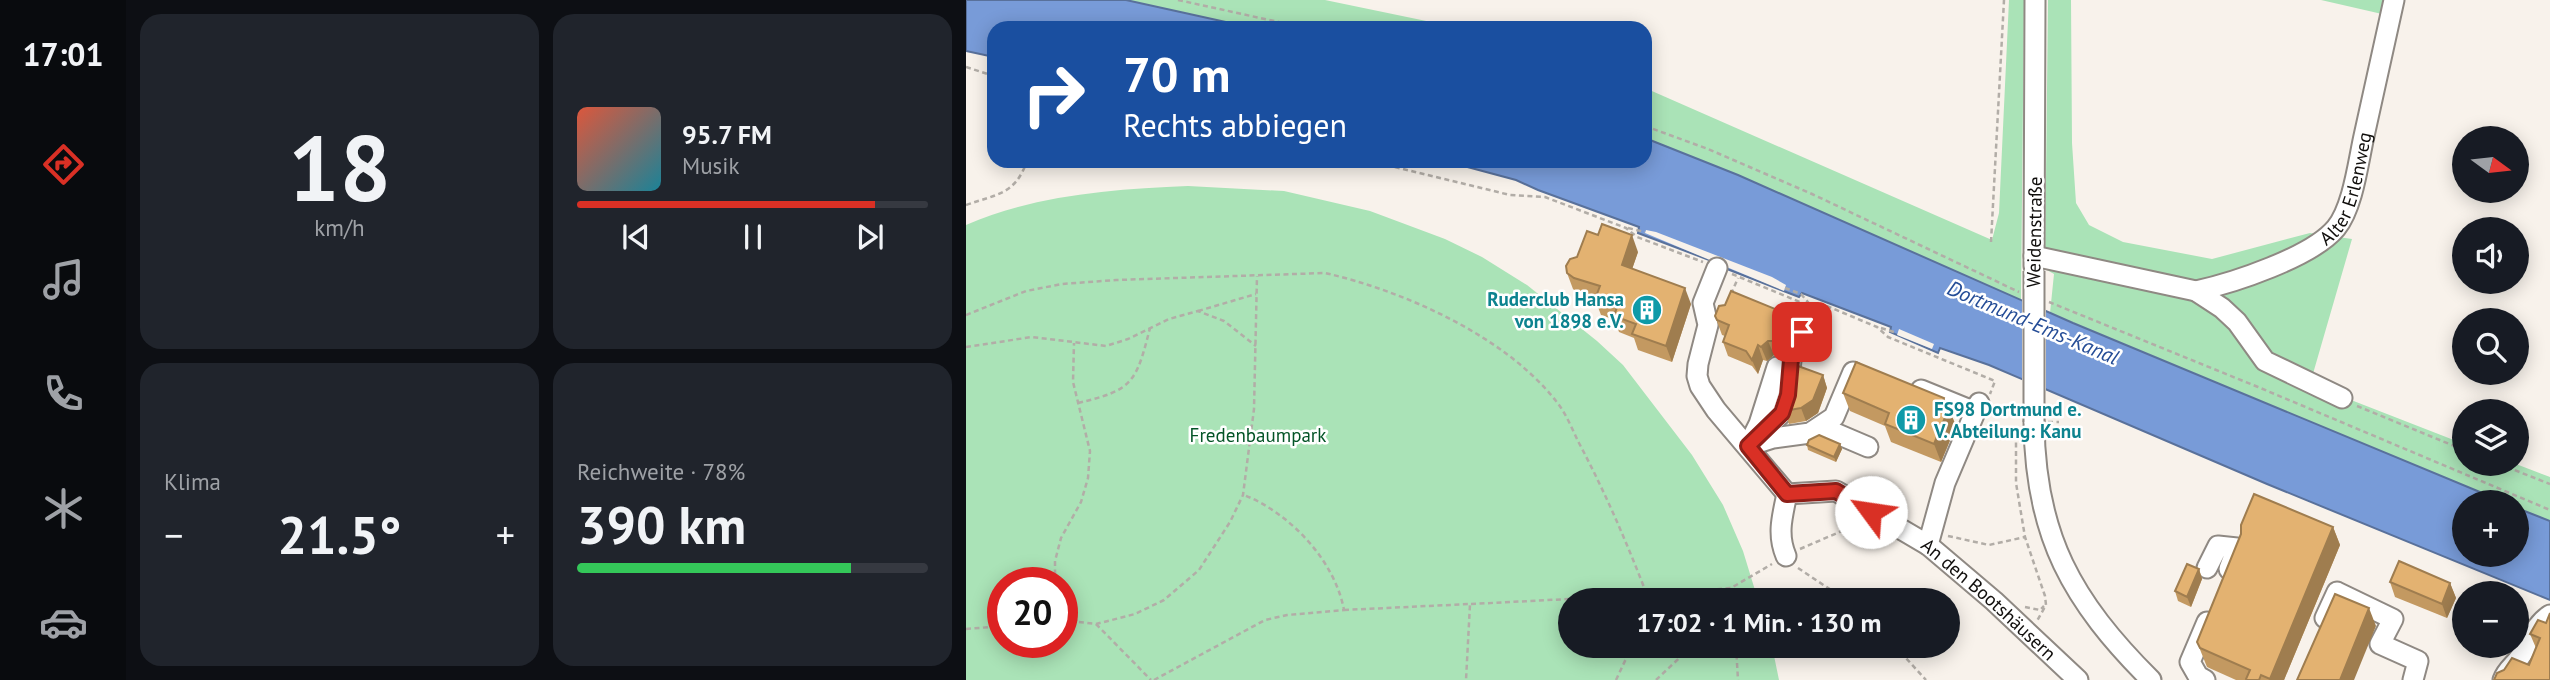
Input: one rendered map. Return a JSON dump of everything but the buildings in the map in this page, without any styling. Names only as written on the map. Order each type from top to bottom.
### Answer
[{"type":"street","name":"Weidenstraße","points":[[2035,0],[2034,263],[2028,425],[2044,516],[2063,566],[2097,621],[2151,680]]},
{"type":"street","name":"Alter Erlenweg","points":[[2196,291],[2223,285],[2265,270],[2327,237],[2336,227],[2347,205],[2357,167],[2394,0]]},
{"type":"street","points":[[2034,263],[2196,291],[2222,307],[2237,322],[2264,361],[2342,398]]},
{"type":"street","points":[[1717,268],[1703,303],[1708,325],[1700,350],[1697,376],[1711,403],[1787,494],[1780,534],[1780,542],[1786,556]]},
{"type":"street","points":[[1748,446],[1782,413],[1788,395],[1791,360],[1802,332]]},
{"type":"street","points":[[1748,446],[1773,438],[1810,433],[1821,427],[1834,417],[1856,364],[1868,369]]},
{"type":"street","points":[[1748,446],[1759,424],[1777,367]]},
{"type":"street","points":[[1907,384],[1981,403],[1945,483],[1929,540]]},
{"type":"street","points":[[1821,427],[1868,447]]},
{"type":"street","name":"An den Bootshäusern","points":[[1787,494],[1836,491],[1888,522],[1929,540],[2078,680]]},
{"type":"street","points":[[2205,680],[2198,676],[2190,662],[2238,548],[2218,546],[2207,568]]},
{"type":"street","points":[[2320,630],[2337,592],[2393,619],[2380,644],[2418,661],[2413,680]]},
{"type":"street","points":[[2503,680],[2506,670],[2520,657],[2540,622],[2550,615]]},
{"type":"path","points":[[1178,0],[1274,21]]},
{"type":"path","points":[[1992,242],[2004,0]]},
{"type":"path","points":[[966,67],[987,74]]},
{"type":"path","points":[[1652,129],[1812,194],[2028,295]]},
{"type":"path","points":[[966,205],[1012,188],[1024,168]]},
{"type":"path","points":[[1399,168],[1510,195],[1545,197],[1626,228],[1645,232]]},
{"type":"path","points":[[1626,228],[1637,237],[1812,307],[1822,304],[1897,333]]},
{"type":"path","points":[[966,315],[1026,291],[1062,284],[1325,273],[1354,280],[1413,302],[1470,331],[1518,362],[1559,404],[1619,526],[1644,588]]},
{"type":"path","points":[[1078,621],[1096,624],[1135,614],[1164,600],[1199,570],[1230,522],[1243,495],[1254,409],[1257,276]]},
{"type":"path","points":[[1730,298],[1738,277]]},
{"type":"path","points":[[1785,288],[1801,294],[1812,307]]},
{"type":"path","points":[[966,347],[1032,337],[1106,346],[1183,314],[1256,294]]},
{"type":"path","points":[[2047,301],[2550,510]]},
{"type":"path","points":[[1199,311],[1224,321],[1256,346]]},
{"type":"path","points":[[1078,403],[1123,390],[1130,382],[1150,327]]},
{"type":"path","points":[[1877,327],[1888,337],[1995,381],[1981,403]]},
{"type":"path","points":[[1055,567],[1061,538],[1081,502],[1088,478],[1090,451],[1073,383],[1074,344]]},
{"type":"path","points":[[2342,398],[2452,445]]},
{"type":"path","points":[[2027,631],[2040,617],[2046,605],[2025,537],[2016,483],[2016,439],[2028,425]]},
{"type":"path","points":[[2529,476],[2550,484]]},
{"type":"path","points":[[1243,495],[1264,503],[1307,541],[1334,578],[1344,610]]},
{"type":"path","points":[[1732,588],[1764,567],[1834,533],[1865,521],[1888,522]]},
{"type":"path","points":[[1929,540],[1944,536],[1990,545],[2025,537]]},
{"type":"path","points":[[1786,556],[1829,588]]},
{"type":"path","points":[[1096,624],[1153,680],[1265,620],[1287,615],[1558,600]]},
{"type":"path","points":[[1466,680],[1470,604]]},
{"type":"path","points":[[966,629],[987,627]]},
{"type":"path","points":[[1616,680],[1626,658]]},
{"type":"path","points":[[1656,680],[1679,658]]},
{"type":"path","points":[[1737,658],[1738,680]]},
{"type":"path","points":[[1906,658],[1926,680]]},
{"type":"green space","points":[[1126,0],[1325,0],[1426,21],[1221,21]]},
{"type":"green space","points":[[2009,0],[2024,0],[2021,300],[1738,175],[1652,141],[1652,91],[1992,240],[1999,213]]},
{"type":"green space","points":[[2048,0],[2071,0],[2072,143],[2076,203],[2089,225],[2123,242],[2212,259],[2310,233],[2352,239],[2310,384],[2452,439],[2452,476],[2529,476],[2529,469],[2550,477],[2550,521],[2529,513],[2529,490],[2475,490],[2050,313],[2054,274],[2045,269]]},
{"type":"green space","points":[[2321,0],[2394,0],[2382,14]]},
{"type":"green space","name":"Fredenbaumpark","points":[[1188,186],[1284,191],[1370,211],[1445,239],[1482,257],[1527,285],[1623,365],[1692,455],[1723,505],[1743,551],[1754,588],[1558,588],[1558,658],[1774,658],[1779,680],[966,680],[966,225],[1047,200],[1103,192]]},
{"type":"water","points":[[966,0],[1126,0],[1221,21],[987,21],[987,56],[966,51]]},
{"type":"water","name":"Dortmund-Ems-Kanal","points":[[1652,141],[1738,175],[2073,323],[2475,490],[2452,490],[2452,560],[1989,365],[1940,348],[1938,353],[1890,332],[1891,327],[1802,293],[1799,297],[1638,233],[1639,227],[1516,180],[1471,168],[1652,168]]},
{"type":"water","points":[[2529,513],[2550,521],[2550,600],[2529,591],[2529,581],[2504,581],[2469,567],[2529,567]]},
{"type":"pier","points":[[1646,230],[1772,277],[1786,285],[1784,291],[1645,233]]},
{"type":"pier","points":[[2022,297],[2046,308],[2046,392],[2022,382]]},
{"type":"pier","points":[[1899,329],[1934,344],[1932,349],[1897,335]]},
{"type":"place","name":"Ruderclub Hansa von 1898 e.V.","points":[[1647,310]]},
{"type":"place","name":"FS98 Dortmund e. V. Abteilung: Kanu","points":[[1911,420]]},
{"type":"route","points":[[1802,332],[1791,360],[1788,395],[1782,413],[1748,446],[1787,494],[1836,491],[1871,512]]}]
